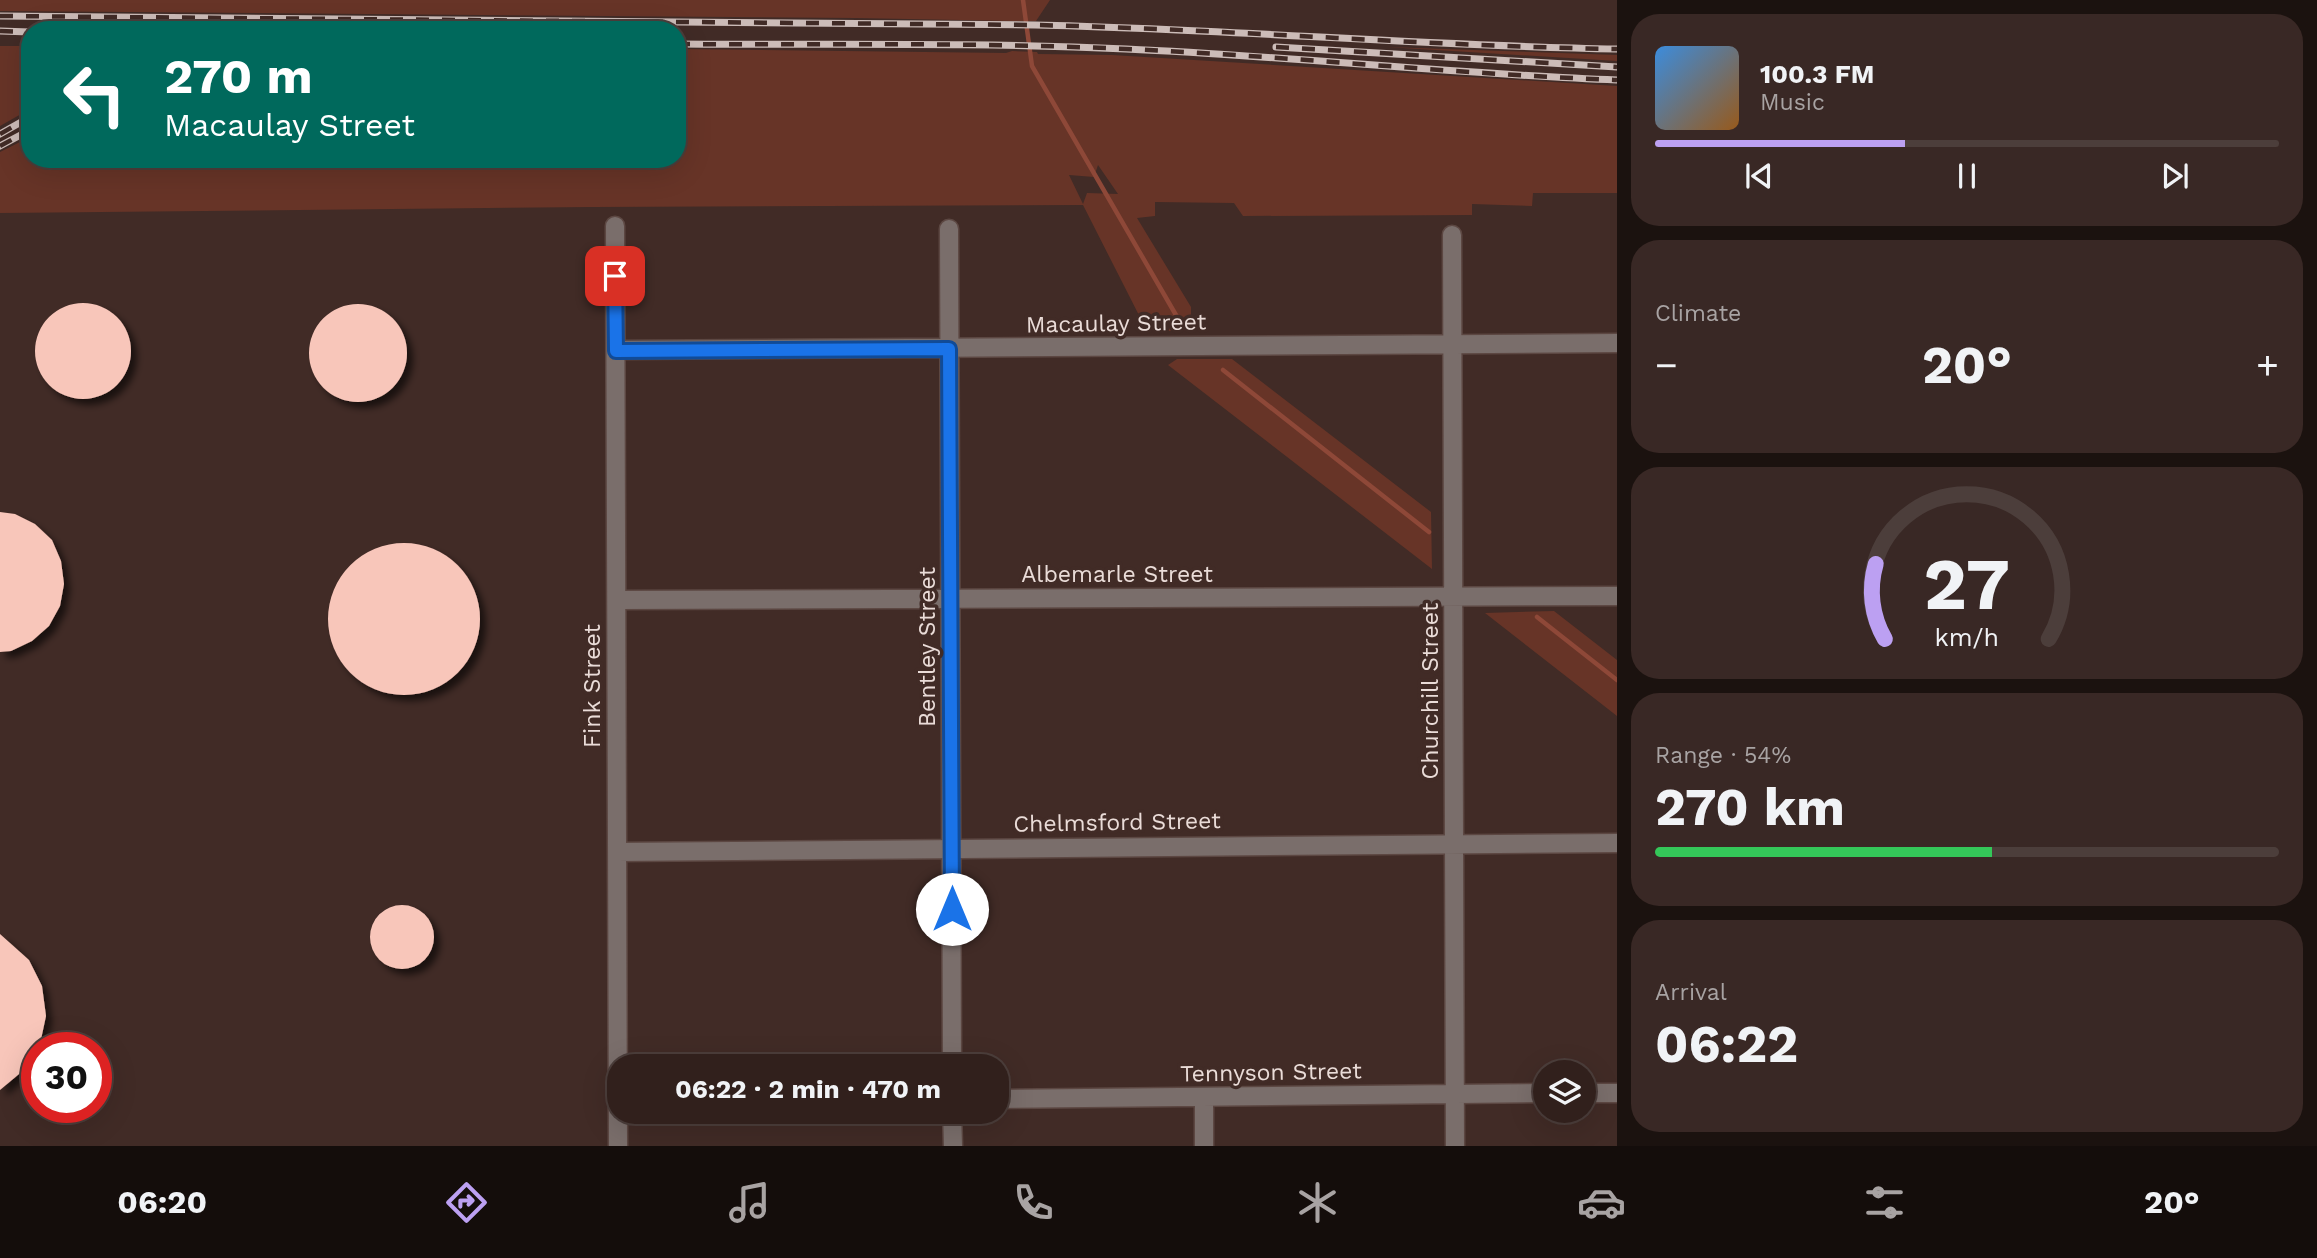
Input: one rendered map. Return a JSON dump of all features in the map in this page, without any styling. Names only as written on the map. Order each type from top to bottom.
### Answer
[{"type":"street","name":"Fink Street","points":[[615,226],[619,1054]]},
{"type":"street","name":"Bentley Street","points":[[949,229],[952,1054]]},
{"type":"street","name":"Churchill Street","points":[[1452,235],[1455,1146]]},
{"type":"street","name":"Macaulay Street","points":[[616,351],[1617,343]]},
{"type":"street","name":"Albemarle Street","points":[[617,600],[1617,596]]},
{"type":"street","name":"Chelmsford Street","points":[[617,852],[1617,843]]},
{"type":"street","points":[[1596,1093],[1617,1093]]},
{"type":"street","name":"Tennyson Street","points":[[1009,1099],[1533,1094]]},
{"type":"street","points":[[1204,1098],[1204,1146]]},
{"type":"street","name":"Fink Street","points":[[618,1124],[618,1146]]},
{"type":"street","points":[[952,1124],[953,1146]]},
{"type":"shaded area","points":[[0,0],[1050,0],[1036,21],[1012,21],[0,11]]},
{"type":"shaded area","points":[[0,46],[21,46],[21,114],[0,126]]},
{"type":"shaded area","points":[[1386,47],[1617,55],[1617,61]]},
{"type":"shaded area","points":[[686,49],[1012,51],[1617,86],[1617,193],[1533,193],[1532,206],[1472,204],[1472,215],[1243,216],[1234,203],[1155,202],[1155,216],[1137,218],[1191,307],[1191,331],[1147,331],[1083,205],[0,213],[0,152],[21,142],[21,168],[686,168]],"holes":[[[1098,165],[1118,194],[1087,193],[1083,204],[1069,175],[1094,177]]]},
{"type":"shaded area","points":[[1177,359],[1232,359],[1431,512],[1432,569],[1168,365]]},
{"type":"shaded area","points":[[1554,611],[1617,660],[1617,716],[1485,613]]},
{"type":"building","points":[[83,303],[101,307],[117,317],[127,333],[131,351],[127,369],[117,385],[101,395],[83,399],[65,395],[49,385],[39,369],[35,351],[39,333],[49,317],[65,307]]},
{"type":"building","points":[[358,304],[377,307],[393,318],[404,334],[407,353],[404,372],[393,388],[377,399],[358,402],[339,399],[323,388],[312,372],[309,353],[312,334],[323,318],[339,307]]},
{"type":"building","points":[[0,512],[15,514],[35,524],[52,540],[61,561],[64,584],[60,606],[49,626],[32,641],[11,651],[0,652]]},
{"type":"building","points":[[404,543],[433,549],[458,565],[474,590],[480,619],[474,648],[458,673],[433,689],[404,695],[375,689],[350,673],[334,648],[328,619],[334,590],[350,565],[375,549]]},
{"type":"building","points":[[402,905],[420,911],[428,919],[434,937],[428,955],[420,963],[402,969],[384,963],[376,955],[370,937],[376,919],[384,911]]},
{"type":"building","points":[[0,934],[29,960],[42,986],[46,1016],[43,1032],[21,1032],[21,1072],[0,1090]]},
{"type":"waterway","points":[[1023,0],[1032,66],[1180,322]]},
{"type":"waterway","points":[[1223,370],[1429,532]]},
{"type":"waterway","points":[[1537,617],[1617,680]]},
{"type":"railway","points":[[0,16],[575,21]]},
{"type":"railway","points":[[686,22],[1035,25],[1617,49]]},
{"type":"railway","points":[[0,31],[21,32]]},
{"type":"railway","points":[[686,44],[1070,47],[1617,80]]},
{"type":"railway","points":[[1276,47],[1617,67]]},
{"type":"railway","points":[[0,134],[21,122]]},
{"type":"railway","points":[[0,146],[21,135]]},
{"type":"route","points":[[615,276],[616,351],[949,349],[952,909]]}]
